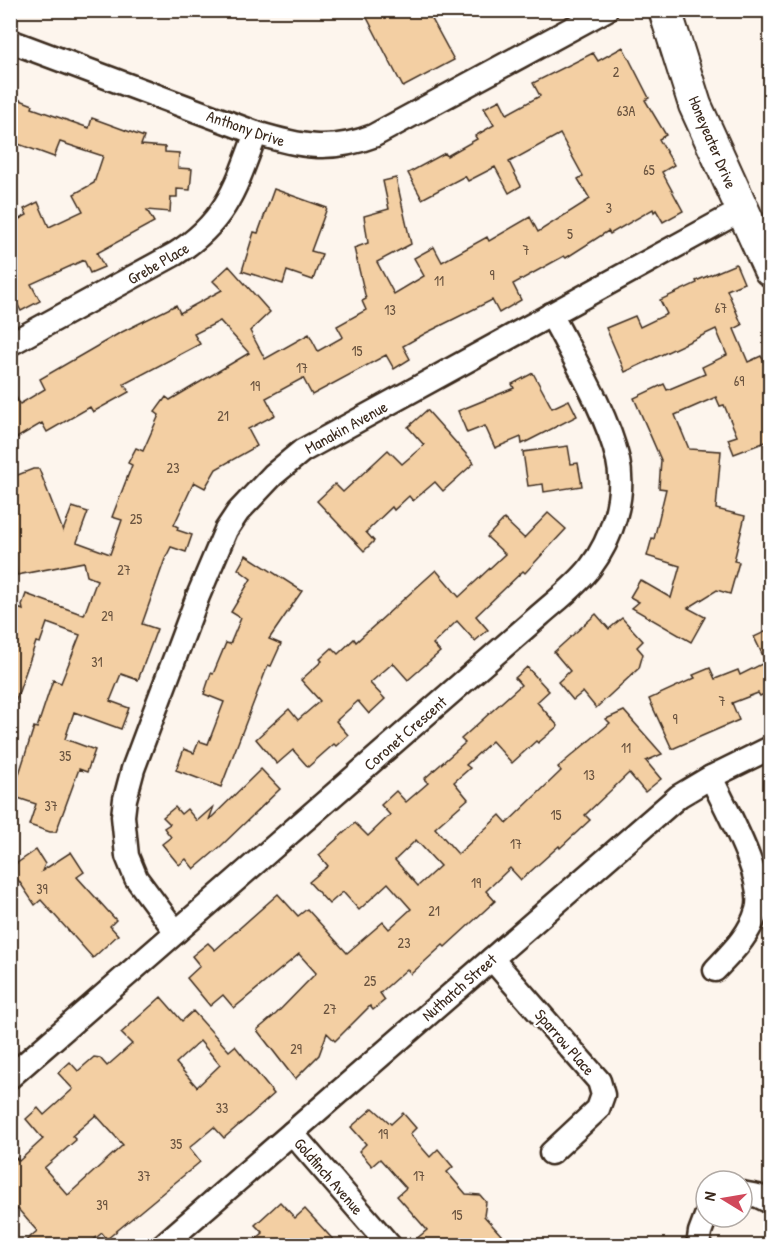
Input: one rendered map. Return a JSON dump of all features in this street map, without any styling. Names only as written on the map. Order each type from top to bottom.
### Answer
[{"type":"street","name":"Anthony Drive","points":[[10,41],[256,133],[290,144],[311,147],[341,145],[364,140],[606,10]]},
{"type":"street","name":"Honeyeater Drive","points":[[665,10],[695,105],[771,270]]},
{"type":"street","name":"Grebe Place","points":[[10,344],[195,242],[228,202],[256,133]]},
{"type":"street","name":"Manakin Avenue","points":[[176,932],[136,878],[127,856],[123,816],[125,799],[133,769],[198,596],[226,530],[242,507],[273,475],[302,451],[742,210]]},
{"type":"street","name":"Coronet Crescent","points":[[10,1077],[540,615],[589,569],[601,552],[611,531],[617,508],[618,462],[609,432],[551,314]]},
{"type":"street","name":"Nuthatch Street","points":[[162,1245],[679,796],[711,777],[771,748]]},
{"type":"street","points":[[711,777],[753,867],[758,900],[758,909],[750,927],[739,944],[715,970]]},
{"type":"street","name":"Sparrow Place","points":[[492,959],[599,1081],[603,1095],[598,1109],[551,1153]]},
{"type":"street","name":"Goldfinch Avenue","points":[[292,1133],[390,1245]]},
{"type":"street","points":[[754,1195],[771,1202]]},
{"type":"street","points":[[698,1245],[701,1229]]},
{"type":"building","points":[[363,10],[427,10],[454,60],[403,87]]},
{"type":"building","points":[[623,47],[649,98],[645,100],[666,135],[659,139],[674,165],[662,172],[683,211],[663,222],[653,209],[610,234],[608,231],[566,258],[564,256],[513,284],[521,300],[499,313],[492,300],[403,346],[410,359],[394,369],[386,355],[312,395],[303,378],[266,398],[275,415],[248,429],[257,446],[216,469],[205,488],[194,482],[174,525],[178,527],[177,530],[192,535],[186,552],[171,547],[165,559],[142,624],[157,629],[138,680],[121,674],[110,701],[129,708],[121,729],[74,712],[65,739],[95,750],[87,772],[79,769],[56,832],[29,825],[36,804],[12,796],[34,727],[37,728],[53,680],[61,683],[80,635],[47,623],[40,643],[36,642],[13,709],[10,708],[10,605],[23,610],[22,605],[26,594],[84,615],[97,580],[87,576],[84,562],[17,575],[13,554],[10,554],[10,478],[39,469],[63,531],[72,507],[88,512],[77,542],[110,554],[122,520],[112,517],[132,465],[128,463],[136,448],[143,451],[159,415],[155,412],[166,397],[170,400],[249,353],[220,321],[194,334],[200,344],[124,384],[129,392],[93,412],[90,407],[47,432],[42,423],[10,442],[10,387],[20,404],[45,389],[40,379],[118,334],[176,305],[180,313],[222,290],[213,281],[229,266],[270,312],[250,331],[265,359],[309,334],[318,351],[343,337],[337,326],[366,310],[362,301],[366,299],[354,248],[368,243],[364,216],[389,209],[383,181],[396,178],[411,244],[377,262],[394,294],[424,276],[414,258],[434,247],[442,262],[487,237],[489,241],[530,217],[538,232],[590,199],[578,179],[583,176],[560,134],[509,162],[521,186],[509,193],[495,167],[468,181],[465,176],[422,199],[408,173],[445,153],[447,156],[477,139],[475,136],[494,125],[484,108],[500,100],[507,114],[540,96],[533,83],[593,53],[598,61]]},
{"type":"building","points":[[10,96],[33,105],[32,108],[89,128],[92,118],[144,137],[141,145],[165,147],[165,152],[179,153],[178,168],[192,169],[190,190],[177,189],[177,197],[171,197],[170,212],[147,210],[154,222],[97,253],[104,267],[90,273],[84,260],[31,284],[40,301],[21,311],[10,290],[10,224],[27,215],[24,209],[38,202],[49,227],[83,211],[74,194],[94,183],[103,156],[60,142],[54,157],[10,141]]},
{"type":"building","points":[[274,189],[327,208],[311,251],[322,254],[313,280],[287,271],[283,284],[242,271],[254,232],[258,233]]},
{"type":"building","points":[[736,264],[744,283],[727,290],[742,325],[734,329],[748,362],[761,356],[764,361],[771,358],[771,440],[734,454],[728,439],[737,436],[724,405],[720,406],[716,397],[675,415],[689,449],[721,451],[716,509],[745,516],[734,561],[739,562],[730,594],[717,590],[688,608],[705,617],[691,642],[632,608],[639,602],[630,597],[640,580],[671,598],[680,566],[647,556],[652,538],[654,539],[666,489],[659,488],[661,460],[634,398],[664,384],[667,390],[705,374],[702,367],[727,355],[716,329],[625,372],[606,328],[635,316],[640,327],[667,314],[660,300]]},
{"type":"building","points":[[533,373],[552,408],[569,400],[577,416],[522,444],[521,437],[495,448],[485,426],[467,433],[458,411],[514,388],[512,384]]},
{"type":"building","points":[[427,410],[474,463],[443,491],[435,482],[413,501],[409,496],[394,510],[392,507],[366,532],[374,541],[364,551],[317,501],[335,484],[343,492],[388,450],[402,464],[424,445],[408,427]]},
{"type":"building","points":[[568,446],[571,464],[578,463],[582,486],[544,492],[543,484],[528,486],[523,452]]},
{"type":"building","points":[[548,513],[566,529],[525,573],[523,571],[476,616],[488,630],[475,641],[457,621],[433,644],[440,652],[408,680],[393,663],[370,683],[385,699],[369,714],[358,701],[336,721],[348,735],[336,746],[334,744],[308,767],[293,750],[277,764],[256,739],[289,709],[298,720],[320,701],[301,680],[322,661],[320,659],[332,648],[338,654],[354,639],[356,642],[436,570],[459,597],[505,554],[487,537],[504,519],[524,538]]},
{"type":"building","points":[[246,555],[302,591],[269,639],[281,644],[271,666],[268,665],[221,787],[176,770],[184,749],[194,753],[199,741],[208,744],[224,702],[204,694],[211,673],[213,674],[226,643],[230,644],[241,618],[231,612],[251,579],[238,569]]},
{"type":"building","points":[[596,614],[609,629],[622,618],[643,641],[637,647],[643,654],[639,668],[596,708],[583,692],[573,700],[558,682],[570,671],[554,652]]},
{"type":"building","points":[[771,629],[771,691],[760,696],[758,693],[732,703],[739,720],[672,749],[649,699],[695,678],[693,675],[710,668],[715,679],[738,670],[740,675],[766,662],[754,637]]},
{"type":"building","points":[[527,667],[549,691],[537,702],[558,726],[538,743],[536,741],[512,763],[492,741],[466,765],[470,768],[454,782],[468,799],[435,828],[458,854],[500,815],[507,823],[561,771],[558,767],[610,723],[606,719],[624,711],[662,754],[646,761],[661,779],[645,792],[629,773],[585,815],[590,820],[521,880],[510,868],[486,891],[495,901],[445,947],[443,945],[411,974],[407,969],[380,993],[385,1000],[373,1010],[370,1006],[335,1041],[327,1033],[319,1055],[295,1079],[257,1030],[316,973],[299,954],[234,1008],[223,995],[210,1006],[187,978],[200,966],[192,956],[208,943],[215,950],[278,894],[298,916],[307,909],[347,953],[383,922],[389,929],[411,909],[388,883],[359,910],[343,892],[329,904],[309,882],[328,866],[319,855],[355,823],[368,836],[390,815],[381,805],[396,791],[406,802],[428,783],[424,779],[465,743],[461,739],[521,685],[515,678]],"holes":[[[416,840],[440,866],[418,886],[395,860]]]},
{"type":"building","points":[[261,769],[280,789],[194,869],[186,859],[179,865],[162,844],[171,837],[164,828],[170,824],[163,817],[175,807],[181,814],[187,809],[197,821],[214,806],[209,820]]},
{"type":"building","points":[[36,850],[45,864],[42,871],[71,852],[84,872],[77,877],[116,920],[110,926],[118,935],[93,958],[41,900],[35,905],[10,868]]},
{"type":"building","points":[[161,997],[182,1021],[193,1011],[229,1051],[235,1046],[274,1094],[224,1138],[214,1127],[189,1148],[200,1162],[107,1239],[102,1233],[87,1245],[21,1245],[37,1231],[18,1209],[10,1216],[10,1152],[19,1161],[43,1139],[26,1119],[38,1108],[44,1115],[73,1089],[58,1073],[70,1062],[78,1071],[94,1057],[100,1058],[107,1066],[132,1044],[121,1033]],"holes":[[[200,1041],[220,1065],[197,1087],[176,1063]],[[96,1115],[123,1145],[68,1195],[44,1168],[76,1140],[72,1136]]]},
{"type":"building","points":[[373,1108],[391,1124],[403,1113],[416,1128],[410,1134],[430,1157],[438,1149],[453,1167],[447,1172],[466,1194],[480,1195],[486,1202],[484,1216],[510,1245],[409,1245],[427,1230],[397,1196],[406,1188],[380,1159],[372,1166],[359,1151],[366,1144],[351,1127]]},
{"type":"building","points":[[280,1202],[295,1218],[305,1209],[338,1245],[249,1245],[263,1233],[255,1225]]}]
